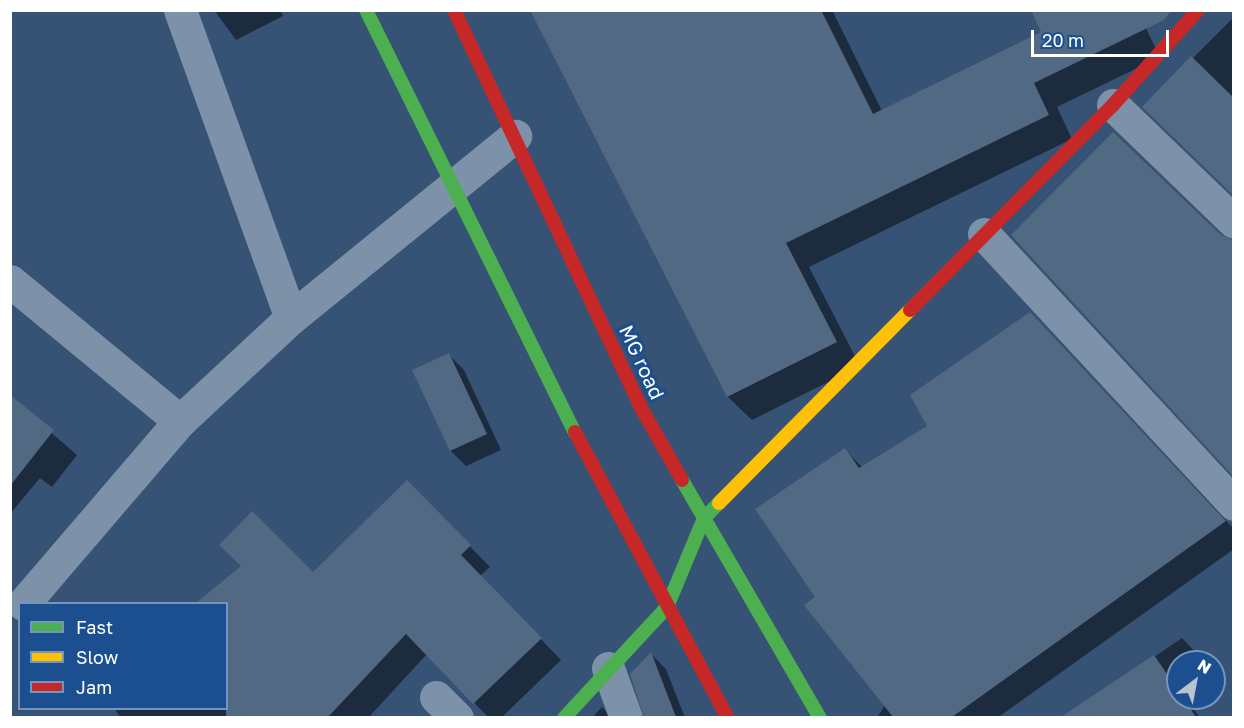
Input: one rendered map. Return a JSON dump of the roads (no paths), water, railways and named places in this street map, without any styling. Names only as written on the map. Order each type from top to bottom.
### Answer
[{"type":"main road","points":[[366,10],[451,186],[667,607],[728,717]]},
{"type":"main road","name":"MG road","points":[[454,10],[640,406],[820,717]]},
{"type":"main road","points":[[564,717],[667,607],[704,518],[1113,105],[1198,10]]},
{"type":"street","points":[[180,10],[291,318]]},
{"type":"street","points":[[1113,105],[1233,222]]},
{"type":"street","points":[[24,602],[180,421],[291,318],[515,136]]},
{"type":"street","points":[[984,234],[1233,504]]},
{"type":"street","points":[[10,282],[180,421]]},
{"type":"street","points":[[608,668],[626,717]]}]
